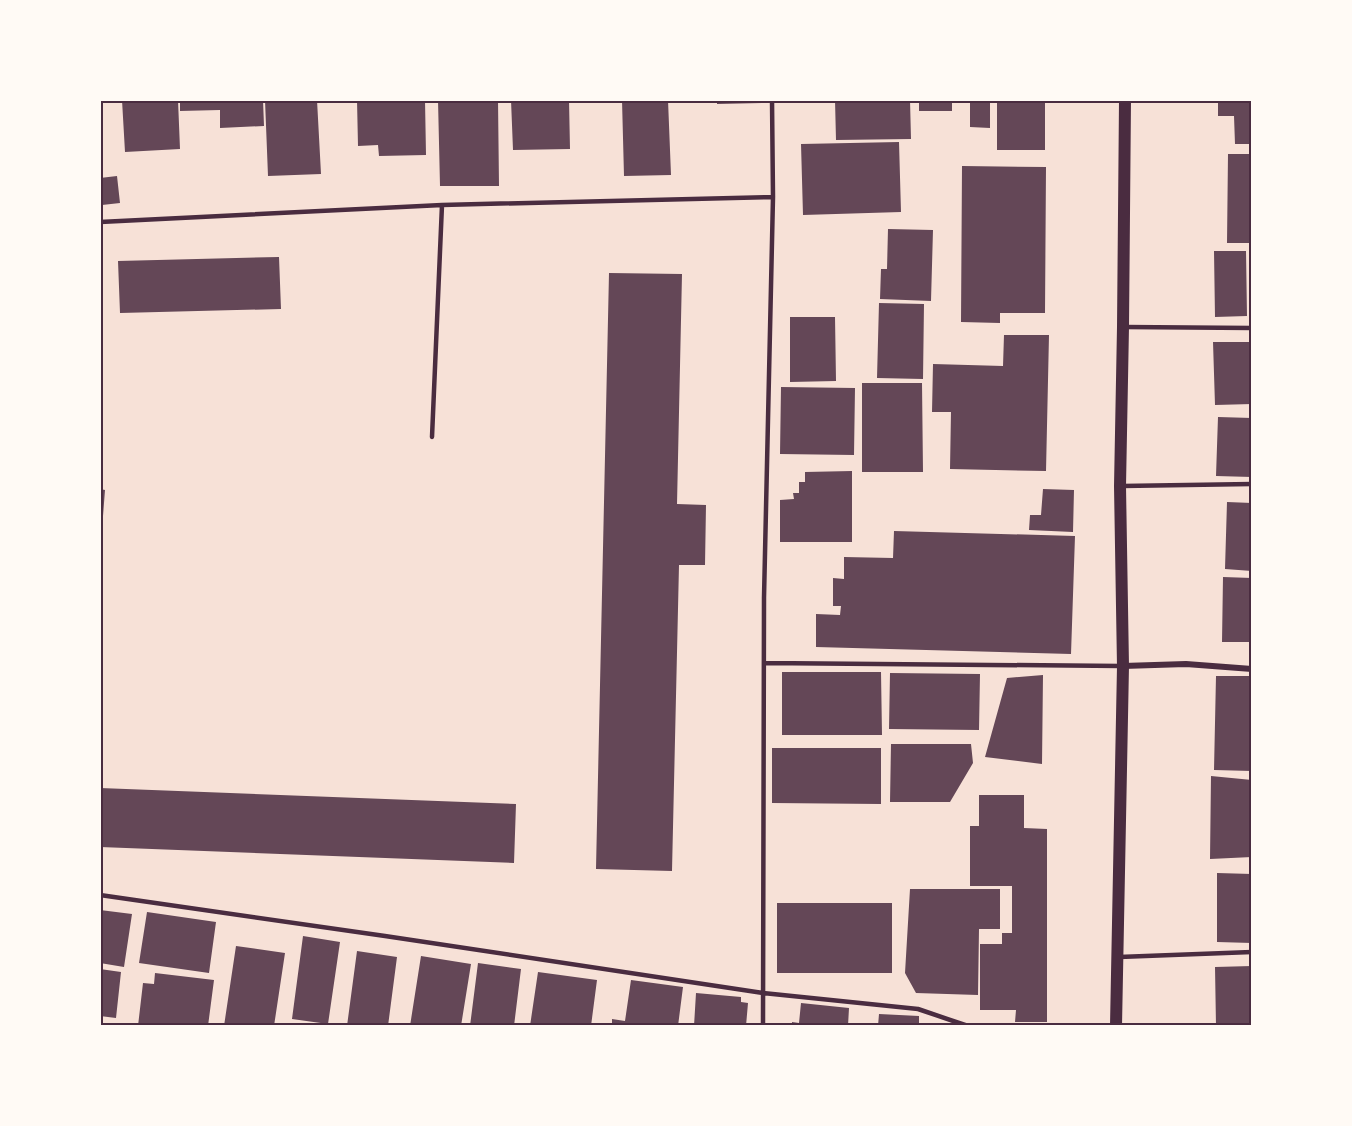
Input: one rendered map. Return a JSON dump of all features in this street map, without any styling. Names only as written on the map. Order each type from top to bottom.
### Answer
[{"type":"main road","points":[[1116,1026],[1124,666],[1120,486],[1124,327],[1125,100]]},
{"type":"street","points":[[1124,666],[1186,664],[1251,669]]},
{"type":"lane","points":[[763,1026],[764,598],[773,197],[772,100]]},
{"type":"lane","points":[[100,222],[441,205],[773,197]]},
{"type":"lane","points":[[432,437],[441,205]]},
{"type":"lane","points":[[1124,327],[1251,328]]},
{"type":"lane","points":[[1120,486],[1251,484]]},
{"type":"lane","points":[[764,663],[1124,666]]},
{"type":"lane","points":[[100,895],[763,993],[918,1009],[968,1026]]},
{"type":"lane","points":[[1117,957],[1251,952]]},
{"type":"building","points":[[122,100],[178,100],[180,149],[125,152]]},
{"type":"building","points":[[180,100],[263,100],[264,126],[220,128],[220,110],[180,111]]},
{"type":"building","points":[[265,100],[317,100],[321,174],[268,176]]},
{"type":"building","points":[[357,100],[425,100],[426,155],[379,156],[378,145],[358,146]]},
{"type":"building","points":[[438,100],[498,100],[499,186],[440,186]]},
{"type":"building","points":[[511,100],[569,100],[570,149],[513,150]]},
{"type":"building","points":[[622,100],[668,100],[671,175],[624,176]]},
{"type":"building","points":[[717,100],[762,100],[762,103],[717,104]]},
{"type":"building","points":[[835,100],[910,100],[911,139],[836,140]]},
{"type":"building","points":[[919,100],[952,100],[952,111],[919,111]]},
{"type":"building","points":[[970,100],[990,100],[990,128],[970,127]]},
{"type":"building","points":[[997,100],[1045,100],[1045,150],[997,150]]},
{"type":"building","points":[[1218,100],[1252,100],[1252,144],[1235,144],[1234,116],[1218,116]]},
{"type":"building","points":[[899,142],[901,212],[803,215],[801,144]]},
{"type":"building","points":[[1228,154],[1252,154],[1252,227],[1250,227],[1249,243],[1227,243]]},
{"type":"building","points":[[962,166],[1046,167],[1045,313],[1000,313],[1000,323],[961,322]]},
{"type":"building","points":[[117,176],[120,203],[102,205],[100,178]]},
{"type":"building","points":[[888,229],[933,230],[931,301],[880,299],[881,269],[887,269]]},
{"type":"building","points":[[1214,251],[1246,251],[1247,316],[1215,317]]},
{"type":"building","points":[[279,257],[281,309],[120,313],[118,261]]},
{"type":"building","points":[[609,273],[682,274],[677,504],[706,505],[705,565],[679,565],[672,871],[596,869]]},
{"type":"building","points":[[879,303],[924,304],[923,379],[877,378]]},
{"type":"building","points":[[790,317],[835,317],[836,381],[790,382]]},
{"type":"building","points":[[1004,335],[1049,335],[1046,471],[950,469],[951,412],[932,412],[933,364],[1003,366]]},
{"type":"building","points":[[1213,342],[1252,342],[1252,404],[1215,405]]},
{"type":"building","points":[[862,383],[922,383],[923,472],[862,472]]},
{"type":"building","points":[[781,387],[855,388],[854,455],[780,454]]},
{"type":"building","points":[[1218,417],[1252,418],[1252,477],[1216,476]]},
{"type":"building","points":[[852,471],[852,542],[780,542],[780,500],[794,499],[793,493],[799,493],[799,482],[805,482],[805,472]]},
{"type":"building","points":[[100,489],[105,490],[102,529],[100,529]]},
{"type":"building","points":[[1043,489],[1074,490],[1073,532],[1029,530],[1030,515],[1041,515]]},
{"type":"building","points":[[1227,502],[1252,503],[1252,571],[1225,569]]},
{"type":"building","points":[[894,531],[1075,536],[1071,654],[816,647],[816,614],[840,615],[841,606],[833,606],[833,578],[844,579],[844,557],[893,558]]},
{"type":"building","points":[[1223,577],[1252,578],[1252,642],[1222,642]]},
{"type":"building","points":[[782,672],[881,672],[882,735],[782,735]]},
{"type":"building","points":[[890,673],[980,674],[979,730],[889,729]]},
{"type":"building","points":[[1043,675],[1042,764],[985,757],[1007,678]]},
{"type":"building","points":[[1216,676],[1252,676],[1252,771],[1214,770]]},
{"type":"building","points":[[891,744],[971,744],[973,763],[950,802],[890,802]]},
{"type":"building","points":[[772,748],[881,748],[881,804],[772,803]]},
{"type":"building","points":[[1211,776],[1252,780],[1252,857],[1210,859]]},
{"type":"building","points":[[100,788],[516,804],[514,863],[100,847]]},
{"type":"building","points":[[979,795],[1024,795],[1024,828],[1047,829],[1047,1022],[1015,1022],[1016,1010],[980,1010],[980,944],[1002,944],[1002,933],[1012,933],[1012,886],[970,886],[970,826],[979,826]]},
{"type":"building","points":[[1217,873],[1252,874],[1252,943],[1217,942]]},
{"type":"building","points":[[910,889],[1000,889],[1000,929],[979,929],[978,995],[916,993],[905,973]]},
{"type":"building","points":[[777,903],[892,903],[892,973],[777,973]]},
{"type":"building","points":[[100,910],[132,914],[124,967],[100,963]]},
{"type":"building","points":[[147,912],[216,922],[209,973],[139,963]]},
{"type":"building","points":[[303,936],[340,942],[328,1024],[292,1019]]},
{"type":"building","points":[[236,946],[285,953],[274,1026],[224,1026]]},
{"type":"building","points":[[357,951],[397,957],[388,1026],[347,1026]]},
{"type":"building","points":[[421,956],[471,964],[461,1026],[410,1026]]},
{"type":"building","points":[[478,963],[521,969],[514,1026],[470,1026]]},
{"type":"building","points":[[1252,966],[1252,1026],[1216,1026],[1215,967]]},
{"type":"building","points":[[100,969],[121,972],[116,1018],[100,1016]]},
{"type":"building","points":[[538,972],[597,980],[591,1026],[530,1026]]},
{"type":"building","points":[[155,973],[214,980],[208,1026],[138,1026],[143,983],[154,984]]},
{"type":"building","points":[[631,980],[683,987],[678,1026],[612,1026],[612,1019],[625,1021]]},
{"type":"building","points":[[696,993],[741,997],[741,1002],[748,1003],[746,1026],[694,1026]]},
{"type":"building","points":[[801,1003],[849,1008],[848,1026],[792,1026],[792,1022],[799,1023]]},
{"type":"building","points":[[879,1014],[919,1016],[919,1026],[878,1026]]}]
